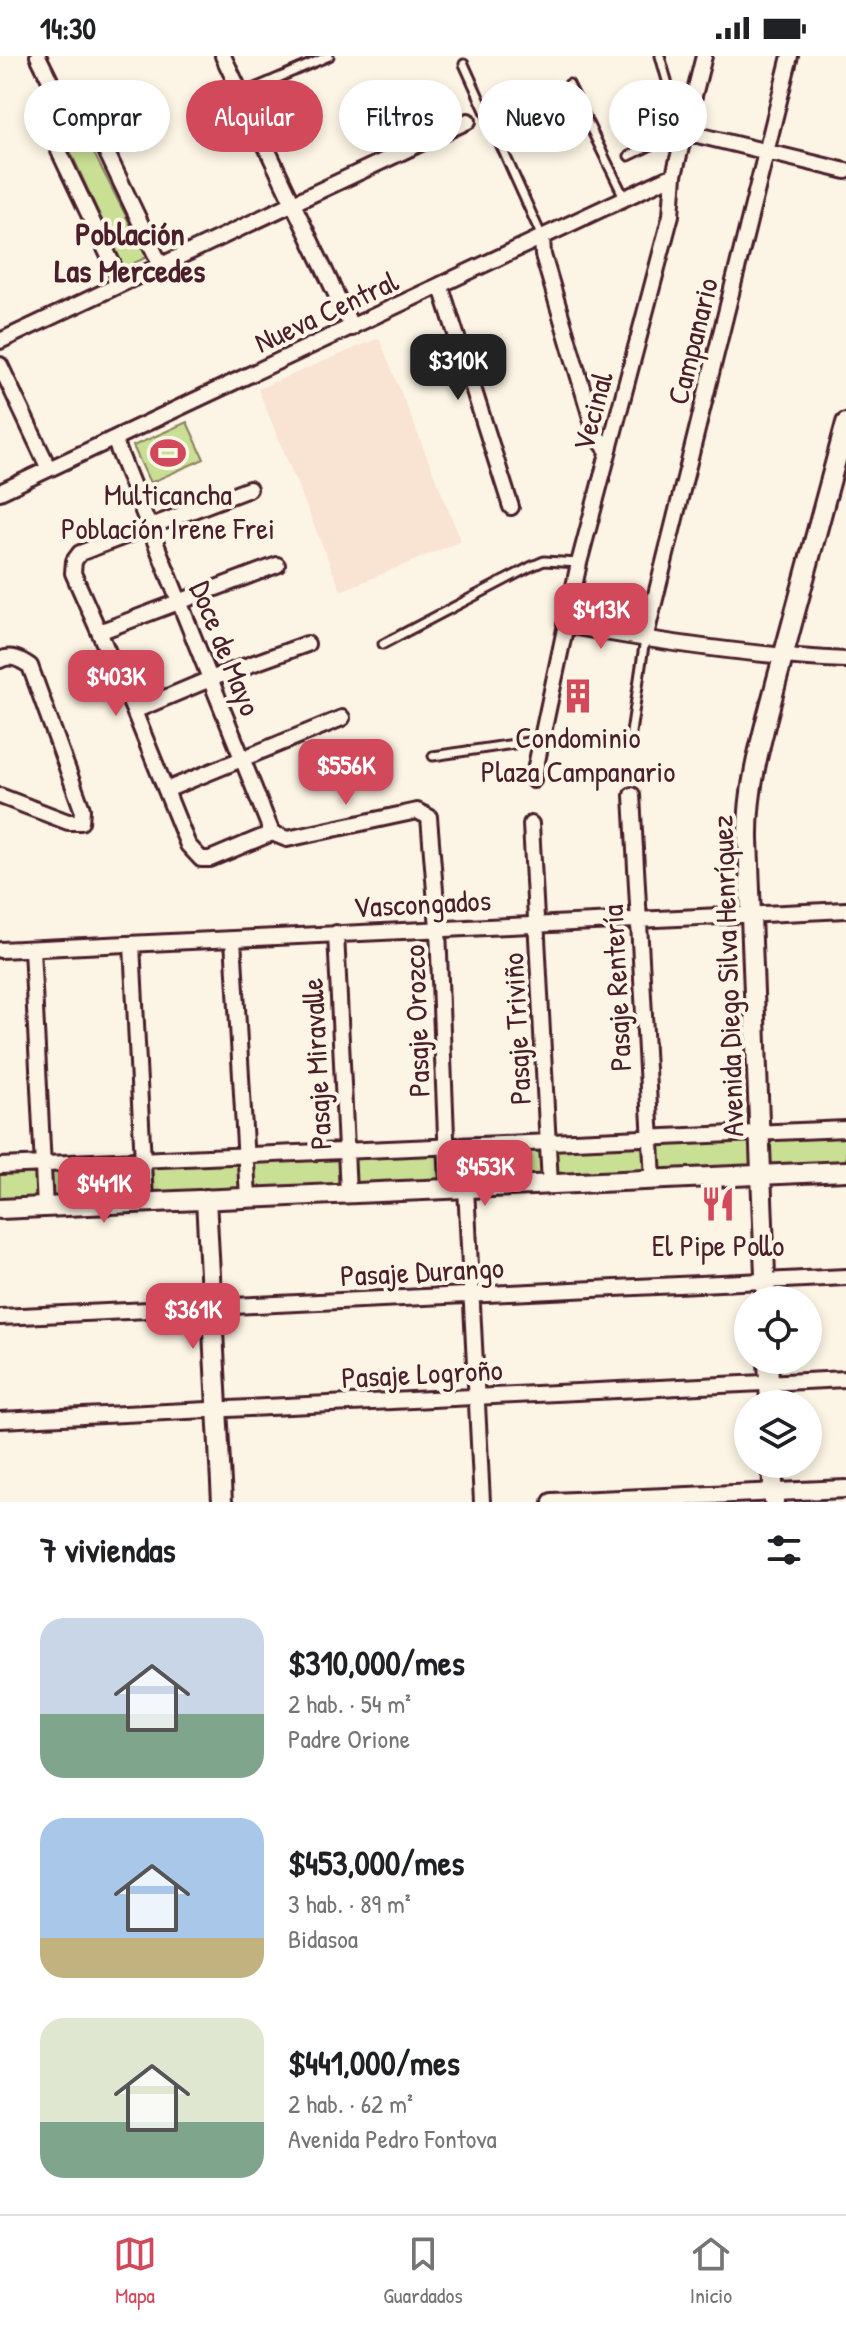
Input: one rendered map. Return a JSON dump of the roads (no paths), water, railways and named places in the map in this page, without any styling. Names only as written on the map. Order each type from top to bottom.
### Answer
[{"type":"main road","name":"Avenida Diego Silva Henríquez","points":[[765,1286],[748,839],[751,789],[846,423]]},
{"type":"main road","points":[[0,1209],[846,1171]]},
{"type":"main road","points":[[206,1199],[222,1502]]},
{"type":"main road","points":[[769,1374],[769,1390]]},
{"type":"street","points":[[38,56],[50,80]]},
{"type":"street","points":[[223,56],[234,80]]},
{"type":"street","name":"Vecinal","points":[[698,80],[704,56]]},
{"type":"street","name":"Campanario","points":[[645,639],[790,56]]},
{"type":"street","points":[[0,341],[468,121]]},
{"type":"street","points":[[707,137],[846,171]]},
{"type":"street","points":[[59,152],[121,282]]},
{"type":"street","points":[[107,152],[160,264]]},
{"type":"street","points":[[268,152],[352,328]]},
{"type":"street","name":"Vecinal","points":[[533,780],[579,563],[671,215],[674,175],[680,152]]},
{"type":"street","name":"Nueva Central","points":[[0,492],[674,175]]},
{"type":"street","points":[[542,237],[543,255],[596,435],[608,451]]},
{"type":"street","points":[[441,287],[511,507]]},
{"type":"street","points":[[0,365],[49,469]]},
{"type":"street","name":"Doce de Mayo","points":[[114,439],[272,833]]},
{"type":"street","points":[[249,489],[80,553],[74,561],[73,573],[134,711],[188,845],[201,859],[210,859],[272,833]]},
{"type":"street","points":[[99,632],[277,565]]},
{"type":"street","points":[[565,625],[783,657],[846,660]]},
{"type":"street","points":[[134,711],[307,644]]},
{"type":"street","points":[[0,660],[5,657],[20,659],[30,666],[82,809],[81,822],[68,822],[0,796]]},
{"type":"street","points":[[166,790],[342,718]]},
{"type":"street","name":"Pasaje Rentería","points":[[632,795],[653,1179]]},
{"type":"street","name":"Pasaje Orozco","points":[[272,833],[287,839],[417,811],[426,814],[431,821],[447,1146],[457,1188],[471,1294],[482,1502]]},
{"type":"street","name":"Pasaje Triviño","points":[[531,824],[550,1184]]},
{"type":"street","name":"Vascongados","points":[[0,950],[846,910]]},
{"type":"street","name":"Pasaje Miravalle","points":[[336,933],[348,1193]]},
{"type":"street","points":[[233,939],[248,1197]]},
{"type":"street","points":[[132,944],[145,1202]]},
{"type":"street","points":[[32,949],[45,1207]]},
{"type":"street","points":[[0,1166],[846,1129]]},
{"type":"street","name":"Pasaje Durango","points":[[0,1317],[846,1277]]},
{"type":"street","name":"Pasaje Logroño","points":[[0,1420],[846,1379]]},
{"type":"street","points":[[552,1502],[774,1497],[846,1489]]},
{"type":"lane","points":[[273,80],[329,56]]},
{"type":"lane","points":[[629,156],[662,140],[667,132],[673,102],[660,56]]},
{"type":"lane","points":[[464,64],[542,237]]},
{"type":"lane","points":[[593,133],[625,199]]},
{"type":"lane","points":[[383,644],[544,561],[579,563]]},
{"type":"lane","points":[[629,746],[645,639]]},
{"type":"lane","points":[[433,756],[541,740]]},
{"type":"place","name":"Multicancha Población Irene Frei","points":[[168,453]]},
{"type":"place","name":"Condominio Plaza Campanario","points":[[578,696]]},
{"type":"place","name":"El Pipe Pollo","points":[[718,1204]]},
{"type":"district","name":"Población Las Mercedes","points":[[130,252]]}]
